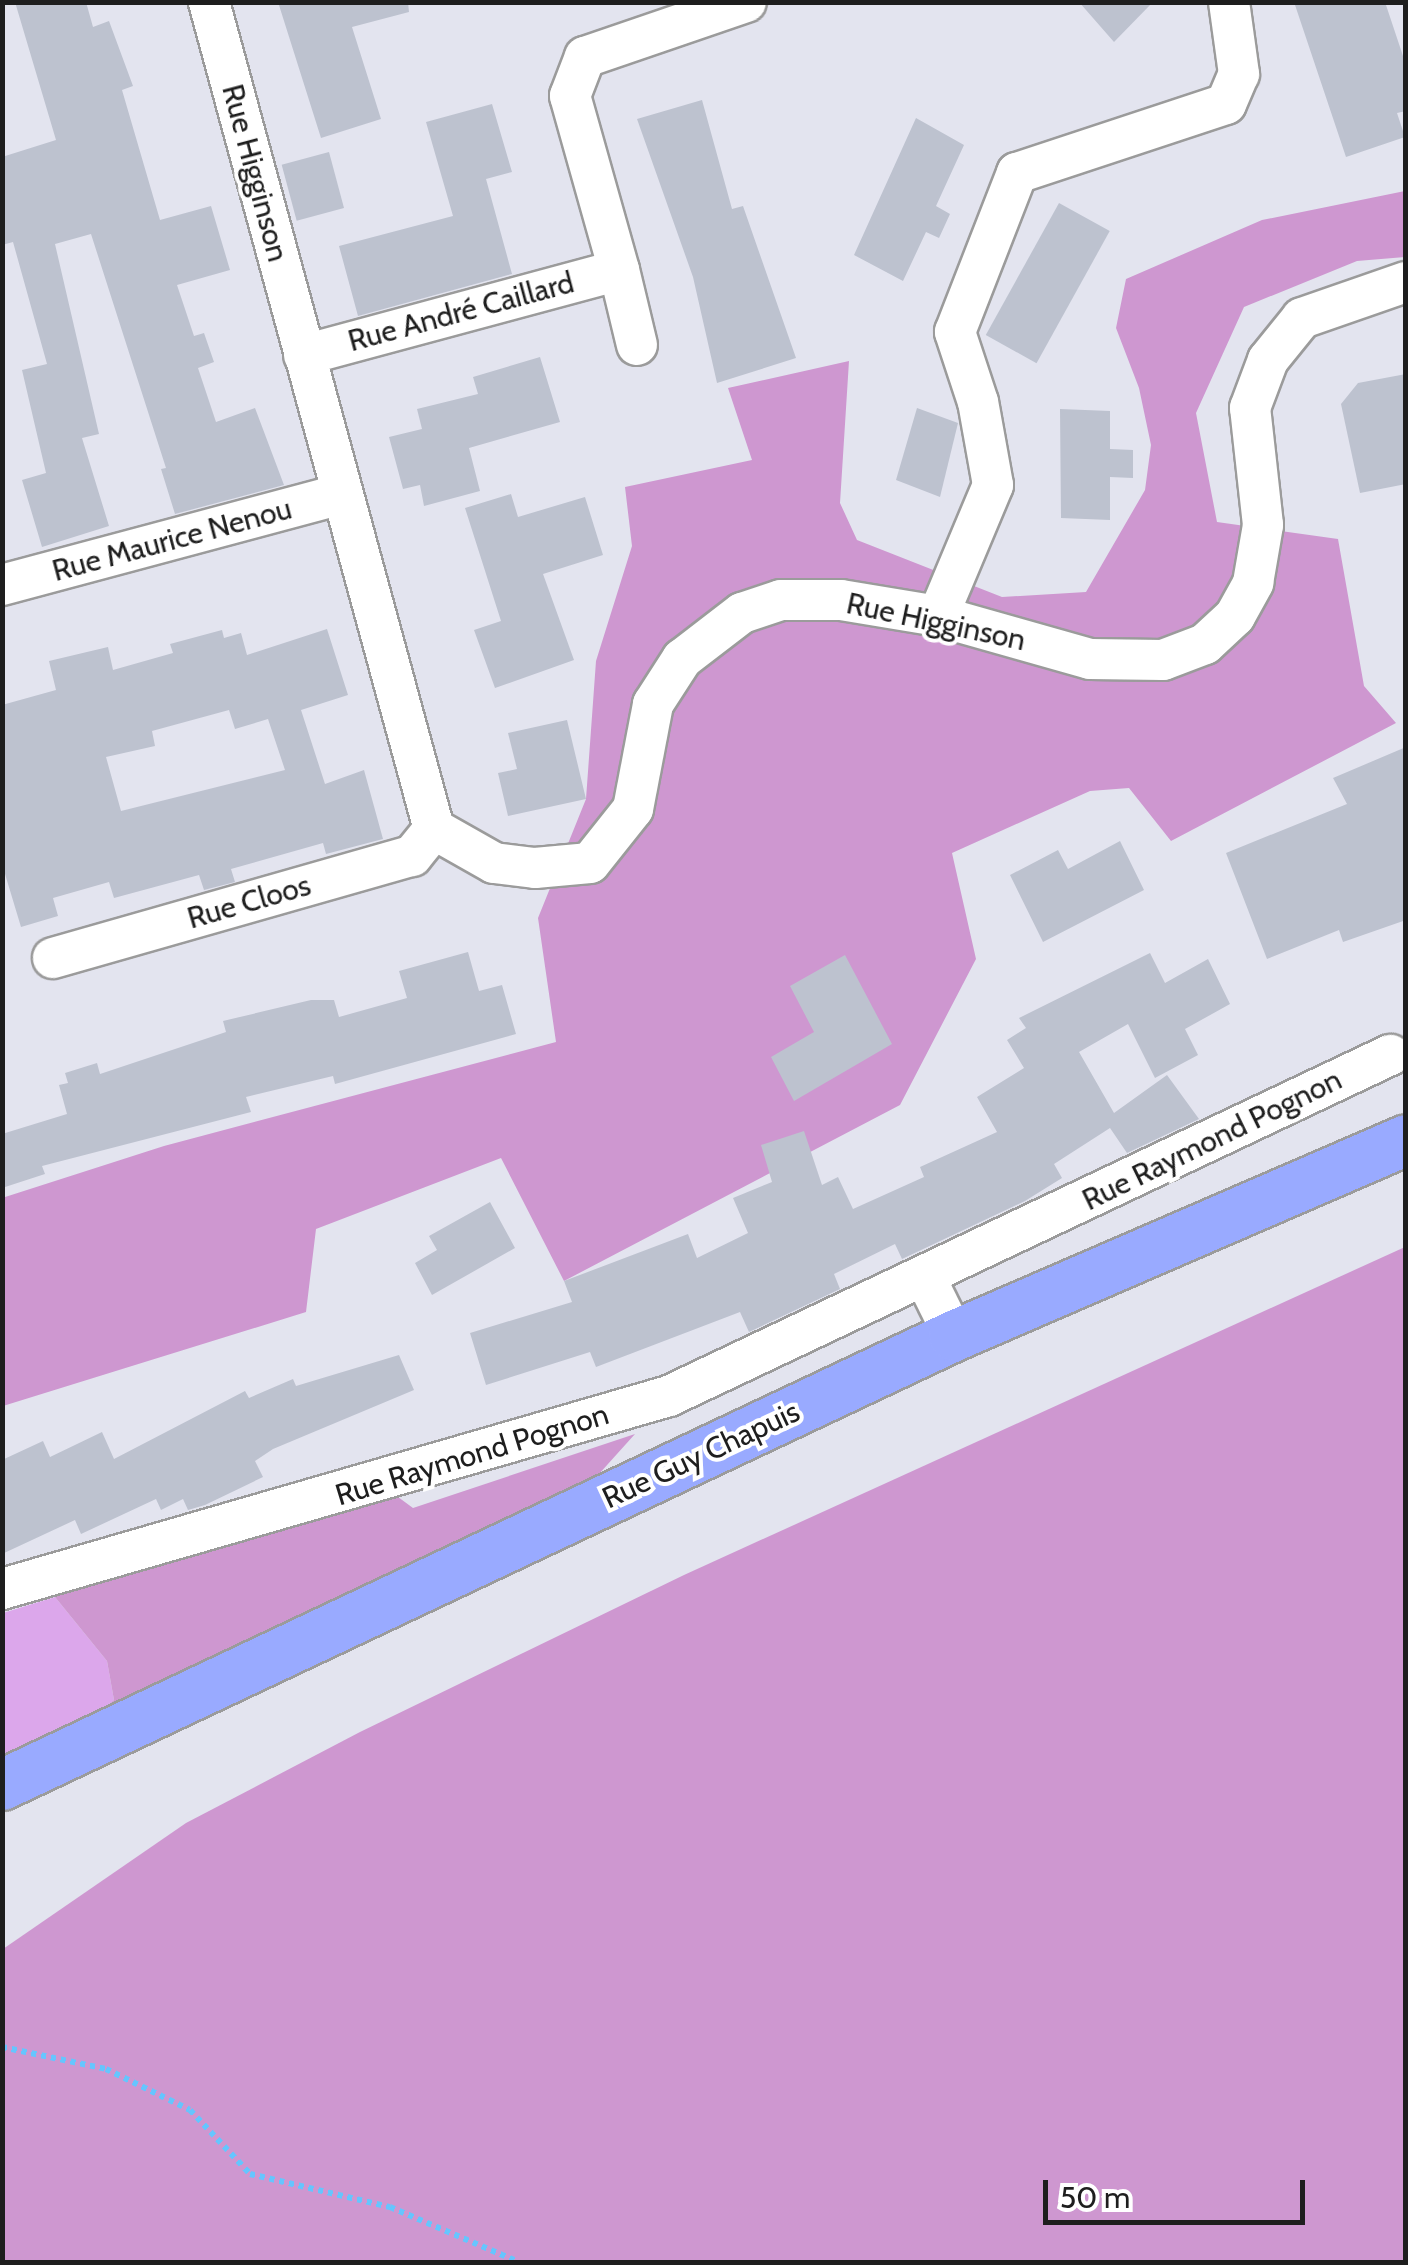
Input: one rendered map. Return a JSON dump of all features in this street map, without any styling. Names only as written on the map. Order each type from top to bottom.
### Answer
[{"type":"main road","name":"Rue Guy Chapuis","points":[[2,1785],[954,1336],[1406,1140]]},
{"type":"street","name":"Rue Higginson","points":[[209,2],[434,829],[494,864],[535,868],[590,863],[633,809],[654,704],[682,659],[742,613],[781,600],[842,600],[938,616],[1090,659],[1163,660],[1204,644],[1235,616],[1254,583],[1263,525],[1250,408],[1268,360],[1302,318],[1406,282]]},
{"type":"street","points":[[637,346],[570,96],[585,57],[746,2]]},
{"type":"street","points":[[938,616],[992,485],[978,402],[955,332],[1017,173],[1226,104],[1239,74],[1229,2]]},
{"type":"street","name":"Rue André Caillard","points":[[304,355],[619,270]]},
{"type":"street","name":"Rue Maurice Nenou","points":[[2,585],[342,494]]},
{"type":"street","name":"Rue Cloos","points":[[53,958],[412,856],[434,829]]},
{"type":"street","name":"Rue Raymond Pognon","points":[[2,1590],[669,1396],[1390,1055]]},
{"type":"street","points":[[925,1277],[954,1336]]},
{"type":"path","points":[[2,2047],[106,2069],[190,2110],[250,2174],[390,2207],[519,2262]]},
{"type":"shaded area","points":[[1405,191],[1405,257],[1357,261],[1244,307],[1196,413],[1217,522],[1338,539],[1364,686],[1396,723],[1171,841],[1129,788],[1090,791],[952,853],[976,959],[900,1105],[564,1281],[501,1158],[316,1229],[306,1312],[3,1406],[2,1198],[164,1146],[556,1042],[538,918],[586,799],[596,661],[632,546],[625,487],[752,460],[728,388],[849,361],[840,503],[857,540],[1002,597],[1086,592],[1145,490],[1151,445],[1139,388],[1116,328],[1126,279],[1262,220]]},
{"type":"shaded area","points":[[1405,1247],[1405,2262],[3,2262],[3,1949],[186,1823],[360,1732],[684,1575]]},
{"type":"shaded area","points":[[635,1434],[553,1525],[26,1775],[114,1700],[107,1661],[55,1597],[65,1572],[379,1483],[413,1508]]},
{"type":"shaded area","points":[[55,1597],[107,1661],[114,1700],[26,1775],[3,1785],[3,1613]]},
{"type":"building","points":[[15,2],[86,2],[93,27],[109,21],[133,86],[122,90],[160,220],[211,206],[230,270],[177,285],[194,336],[204,333],[214,362],[198,368],[216,422],[255,408],[284,485],[175,514],[161,469],[166,468],[91,234],[55,244],[99,434],[82,438],[109,526],[42,547],[22,480],[46,473],[22,370],[47,364],[13,242],[2,245],[2,157],[56,140]]},
{"type":"building","points":[[278,2],[408,2],[409,12],[352,27],[381,119],[321,138]]},
{"type":"building","points":[[1079,2],[1153,2],[1114,42]]},
{"type":"building","points":[[1294,2],[1385,2],[1406,65],[1406,111],[1397,113],[1405,137],[1346,157]]},
{"type":"building","points":[[702,100],[732,209],[743,206],[796,358],[717,383],[693,277],[637,119]]},
{"type":"building","points":[[492,104],[512,172],[486,179],[512,274],[358,316],[339,246],[453,216],[426,122]]},
{"type":"building","points":[[916,118],[964,145],[936,206],[950,214],[939,238],[926,232],[903,281],[854,255]]},
{"type":"building","points":[[329,152],[344,208],[297,221],[282,165]]},
{"type":"building","points":[[1059,203],[1110,231],[1037,363],[986,335]]},
{"type":"building","points":[[540,357],[560,422],[469,448],[480,491],[424,506],[420,485],[403,489],[389,437],[422,429],[417,409],[478,394],[473,377]]},
{"type":"building","points":[[1406,374],[1406,484],[1360,493],[1341,404],[1358,383]]},
{"type":"building","points":[[917,408],[958,423],[940,497],[896,480]]},
{"type":"building","points":[[1060,409],[1110,411],[1110,449],[1133,450],[1133,478],[1110,477],[1110,520],[1061,518]]},
{"type":"building","points":[[511,494],[518,517],[585,497],[603,555],[543,574],[574,660],[495,688],[474,630],[501,621],[465,508]]},
{"type":"building","points":[[327,629],[348,695],[301,710],[325,784],[364,770],[383,839],[326,854],[323,843],[231,869],[235,882],[204,890],[199,875],[114,898],[109,882],[53,898],[58,916],[21,927],[2,864],[2,705],[56,690],[49,661],[108,647],[113,670],[173,653],[170,644],[222,630],[224,638],[241,633],[247,655]],"holes":[[[229,710],[235,729],[268,719],[285,770],[121,811],[106,757],[155,746],[152,731]]]},
{"type":"building","points":[[567,720],[586,799],[508,816],[498,773],[517,769],[508,733]]},
{"type":"building","points":[[1406,747],[1406,920],[1343,942],[1339,930],[1267,959],[1226,853],[1347,804],[1333,778]]},
{"type":"building","points":[[1120,841],[1144,890],[1043,942],[1010,875],[1058,850],[1068,869]]},
{"type":"building","points":[[468,952],[479,991],[502,985],[516,1034],[335,1084],[333,1076],[246,1097],[251,1112],[42,1166],[45,1174],[2,1188],[2,1134],[67,1114],[59,1085],[68,1083],[65,1073],[97,1063],[100,1074],[226,1032],[223,1021],[311,1000],[334,1000],[339,1017],[407,998],[399,971]]},
{"type":"building","points":[[1150,953],[1165,983],[1208,959],[1230,1004],[1185,1029],[1198,1055],[1155,1078],[1128,1024],[1079,1052],[1114,1113],[1167,1075],[1199,1119],[1127,1153],[1110,1128],[1054,1164],[1062,1178],[1025,1201],[902,1259],[895,1244],[834,1274],[840,1289],[749,1332],[740,1312],[596,1367],[590,1352],[486,1385],[470,1333],[572,1302],[564,1281],[688,1234],[697,1258],[748,1233],[733,1198],[772,1182],[761,1145],[804,1131],[822,1185],[838,1177],[853,1209],[924,1177],[920,1167],[997,1132],[977,1097],[1024,1068],[1007,1040],[1026,1028],[1019,1018]]},
{"type":"building","points":[[845,955],[892,1044],[794,1101],[771,1057],[814,1032],[790,986]]},
{"type":"building","points":[[490,1202],[515,1248],[432,1295],[415,1263],[437,1250],[429,1236]]},
{"type":"building","points":[[399,1355],[414,1390],[273,1449],[255,1461],[263,1477],[188,1510],[183,1499],[161,1510],[156,1499],[81,1534],[75,1520],[2,1554],[2,1460],[43,1441],[50,1457],[102,1432],[114,1459],[245,1391],[249,1398],[293,1379],[296,1386]]}]
